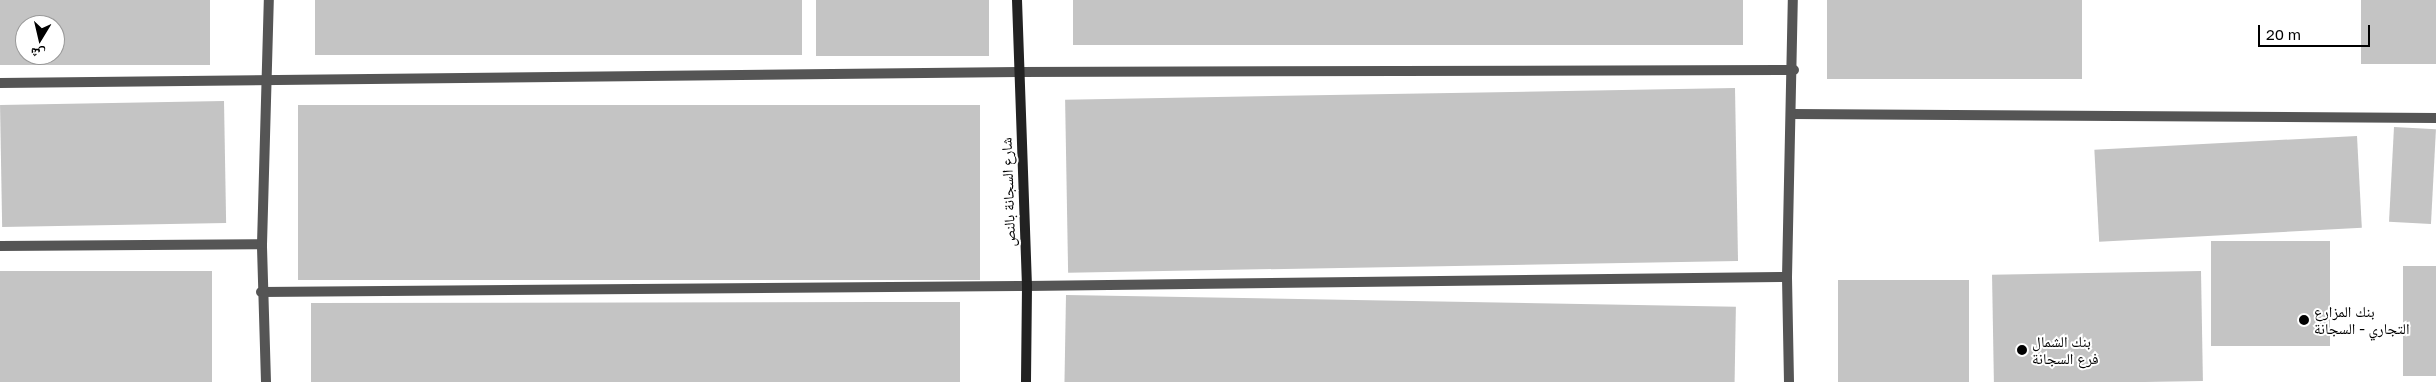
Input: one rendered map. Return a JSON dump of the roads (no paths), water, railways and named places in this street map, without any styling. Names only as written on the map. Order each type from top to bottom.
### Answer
[{"type":"street","points":[[266,382],[261,292],[270,0]]},
{"type":"street","name":"شارع السجانة بالنص","points":[[1017,0],[1027,286],[1026,382]]},
{"type":"street","points":[[1790,382],[1787,277],[1794,70],[1793,0]]},
{"type":"street","points":[[0,83],[1019,72],[1794,70]]},
{"type":"street","points":[[1792,114],[2436,118]]},
{"type":"street","points":[[0,246],[262,244]]},
{"type":"street","points":[[261,292],[1027,286],[1787,277]]},
{"type":"place","name":"بنك المزارع التجاري - السجانة","points":[[2304,320]]},
{"type":"place","name":"بنك الشمال فرع السجانة","points":[[2022,350]]}]
